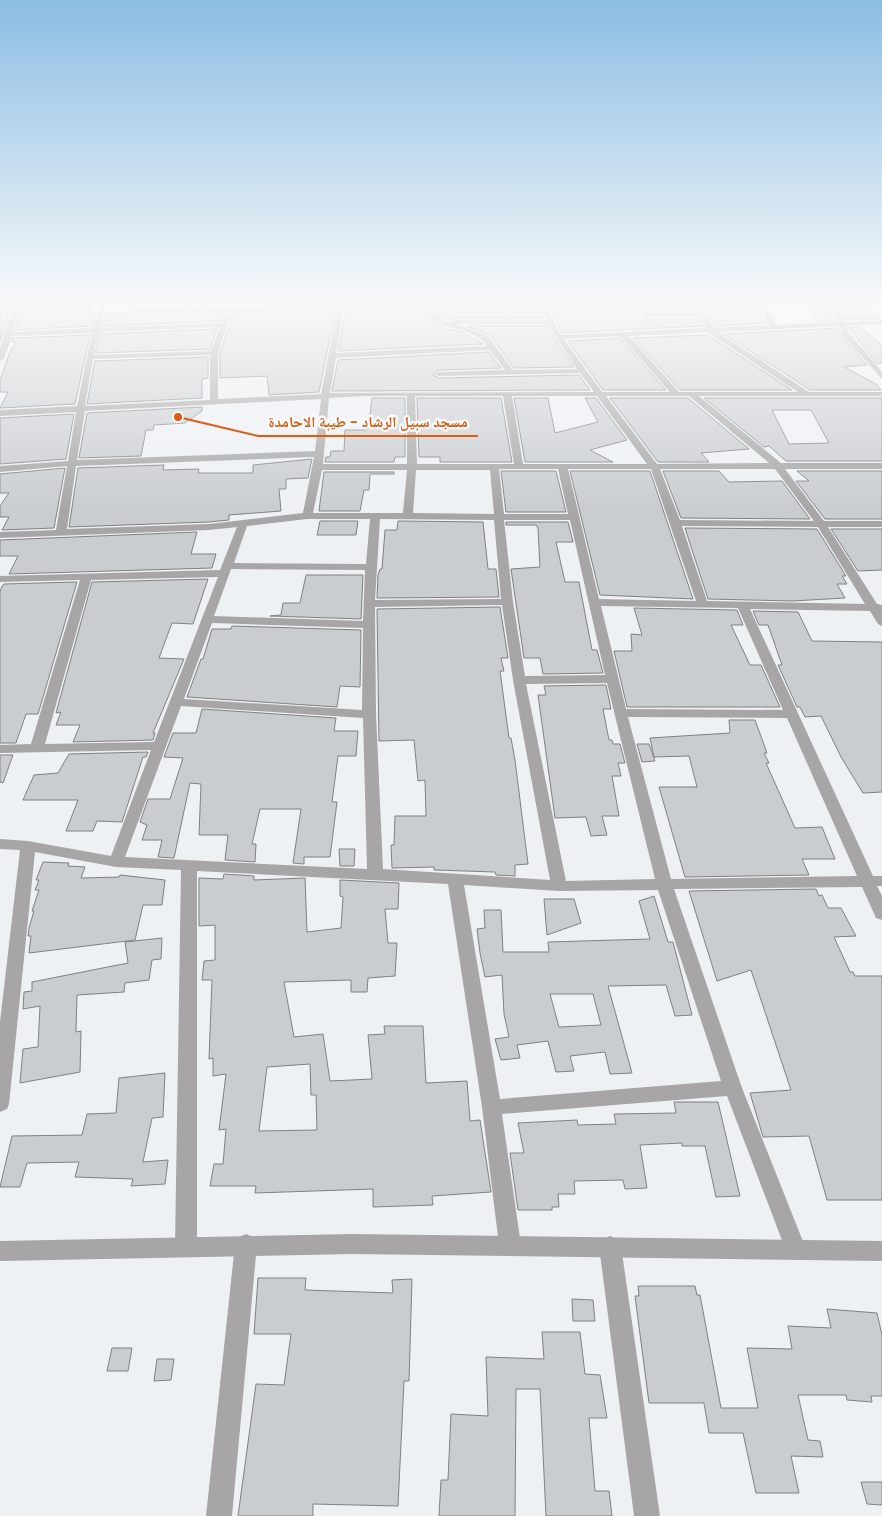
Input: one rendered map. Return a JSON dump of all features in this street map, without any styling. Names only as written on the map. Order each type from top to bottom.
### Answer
[{"type":"street","points":[[61,533],[74,463],[87,370]]},
{"type":"street","points":[[214,370],[214,401]]},
{"type":"street","points":[[307,516],[320,454],[329,370]]},
{"type":"street","points":[[438,393],[439,370]]},
{"type":"street","points":[[488,370],[511,373],[581,371],[654,466],[676,523],[703,605]]},
{"type":"street","points":[[509,370],[511,373]]},
{"type":"street","points":[[655,370],[678,395]]},
{"type":"street","points":[[770,370],[807,394]]},
{"type":"street","points":[[0,413],[214,401],[438,393],[882,394]]},
{"type":"street","points":[[507,393],[519,465]]},
{"type":"street","points":[[408,516],[412,465],[411,394]]},
{"type":"street","points":[[692,395],[778,466],[821,523],[878,608],[882,622]]},
{"type":"street","points":[[0,470],[74,463],[200,460],[320,454]]},
{"type":"street","points":[[318,467],[412,465],[882,466]]},
{"type":"street","points":[[494,465],[507,602],[519,680],[559,886]]},
{"type":"street","points":[[562,465],[595,602],[611,679],[664,883],[733,1088],[795,1249]]},
{"type":"street","points":[[2,538],[61,533],[243,524],[307,516],[575,517]]},
{"type":"street","points":[[375,874],[369,714],[369,604],[376,516]]},
{"type":"street","points":[[676,523],[882,524]]},
{"type":"street","points":[[116,862],[243,524]]},
{"type":"street","points":[[0,579],[227,570],[372,567]]},
{"type":"street","points":[[37,748],[86,577]]},
{"type":"street","points":[[369,604],[507,602]]},
{"type":"street","points":[[595,602],[878,608]]},
{"type":"street","points":[[743,606],[791,714],[874,881],[882,914]]},
{"type":"street","points":[[208,619],[369,625]]},
{"type":"street","points":[[519,680],[611,679]]},
{"type":"street","points":[[175,702],[369,714]]},
{"type":"street","points":[[620,713],[791,714]]},
{"type":"street","points":[[0,749],[158,746]]},
{"type":"street","points":[[0,844],[28,846],[116,862],[375,874],[559,886],[874,881]]},
{"type":"street","points":[[0,1104],[28,846]]},
{"type":"street","points":[[186,1247],[190,866]]},
{"type":"street","points":[[455,880],[492,1107],[510,1245]]},
{"type":"street","points":[[492,1107],[733,1088]]},
{"type":"street","points":[[219,1516],[246,1244]]},
{"type":"street","points":[[0,1251],[246,1244],[610,1246],[882,1251]]},
{"type":"street","points":[[610,1246],[647,1516]]},
{"type":"building","points":[[4,370],[82,370],[75,404],[0,408],[8,392],[0,392],[0,381]]},
{"type":"building","points":[[93,370],[208,370],[208,378],[202,379],[202,398],[87,404]]},
{"type":"building","points":[[220,370],[323,370],[319,392],[269,395],[267,376],[220,378]]},
{"type":"building","points":[[336,370],[447,370],[439,370],[433,375],[439,378],[579,375],[590,390],[332,391]]},
{"type":"building","points":[[589,370],[648,370],[666,390],[603,390]]},
{"type":"building","points":[[662,370],[761,370],[792,390],[680,390]]},
{"type":"building","points":[[779,370],[849,370],[876,384],[881,390],[810,390]]},
{"type":"building","points":[[372,398],[405,398],[405,457],[395,457],[394,462],[325,462],[326,457],[330,457],[331,451],[344,451],[345,430],[366,430],[367,423],[369,423]]},
{"type":"building","points":[[417,398],[501,398],[512,462],[440,462],[440,457],[419,457]]},
{"type":"building","points":[[514,398],[548,398],[555,433],[598,422],[585,398],[596,398],[627,440],[590,450],[613,462],[525,462]]},
{"type":"building","points":[[610,398],[688,398],[749,449],[701,453],[709,462],[658,462]]},
{"type":"building","points":[[704,398],[882,398],[882,461],[786,461],[769,446],[764,447]],"holes":[[[772,410],[811,410],[829,443],[789,444]]]},
{"type":"building","points":[[202,407],[202,411],[185,423],[154,425],[153,430],[146,430],[141,456],[79,458],[87,413]]},
{"type":"building","points":[[74,414],[66,459],[0,464],[0,418]]},
{"type":"building","points":[[312,459],[308,478],[286,479],[286,489],[279,489],[281,511],[229,515],[229,520],[209,522],[69,527],[78,468],[164,465],[163,470],[199,469],[198,473],[253,473],[253,465]]},
{"type":"building","points":[[65,468],[54,528],[2,530],[9,517],[0,517],[0,506],[9,493],[0,493],[0,474]]},
{"type":"building","points":[[501,471],[556,471],[566,512],[506,512]]},
{"type":"building","points":[[570,471],[650,471],[693,599],[600,595]]},
{"type":"building","points":[[663,471],[719,471],[729,482],[782,481],[810,519],[681,518]]},
{"type":"building","points":[[797,471],[882,471],[882,519],[825,519],[796,481],[809,481]]},
{"type":"building","points":[[324,472],[394,472],[394,474],[370,474],[369,490],[364,490],[360,511],[319,511]]},
{"type":"building","points":[[320,521],[358,521],[356,535],[317,535]]},
{"type":"building","points":[[398,521],[483,522],[488,569],[496,569],[499,597],[377,598],[378,575],[380,569],[382,569],[385,530],[397,530]]},
{"type":"building","points":[[506,522],[568,522],[573,542],[556,542],[565,582],[579,582],[592,650],[597,650],[603,673],[543,674],[540,658],[524,658],[511,569],[540,567],[538,528],[536,525],[506,525]]},
{"type":"building","points":[[685,528],[817,529],[846,576],[842,576],[847,584],[837,584],[845,598],[792,601],[708,599]]},
{"type":"building","points":[[831,529],[882,529],[882,570],[858,571]]},
{"type":"building","points":[[197,532],[191,554],[216,554],[212,568],[9,574],[18,556],[0,556],[0,540]]},
{"type":"building","points":[[306,575],[363,575],[361,619],[270,616],[281,615],[283,603],[300,603]]},
{"type":"building","points":[[208,579],[193,624],[172,623],[159,658],[184,659],[153,733],[155,733],[153,740],[73,742],[80,725],[56,725],[61,712],[56,713],[92,582]]},
{"type":"building","points":[[77,582],[38,714],[26,714],[16,743],[0,743],[0,592],[2,586],[4,584]]},
{"type":"building","points":[[500,607],[508,658],[501,658],[504,671],[500,671],[509,738],[511,738],[515,760],[528,864],[515,865],[515,876],[496,875],[495,872],[434,870],[434,867],[392,868],[391,845],[394,845],[395,816],[426,816],[425,780],[418,781],[414,740],[379,741],[377,609]]},
{"type":"building","points":[[634,608],[737,610],[743,625],[731,625],[750,665],[761,665],[780,707],[627,707],[614,651],[632,651],[631,634],[642,635]]},
{"type":"building","points":[[753,611],[798,612],[812,641],[882,642],[882,792],[863,793],[841,757],[821,716],[805,717],[800,707],[797,707],[778,665],[782,665],[768,625],[759,625]]},
{"type":"building","points":[[232,626],[361,630],[360,687],[340,686],[337,707],[187,697],[201,659],[203,659],[212,629],[231,629]]},
{"type":"building","points":[[606,685],[611,709],[603,709],[609,740],[612,740],[613,744],[620,744],[625,763],[618,763],[621,776],[612,776],[619,816],[602,816],[607,835],[591,836],[586,817],[555,818],[538,695],[546,695],[544,686]]},
{"type":"building","points":[[202,709],[336,718],[334,731],[358,731],[356,756],[338,756],[332,802],[337,802],[330,857],[304,857],[304,864],[293,863],[301,809],[260,809],[252,844],[256,844],[255,862],[225,860],[228,835],[199,835],[201,784],[190,783],[174,858],[158,857],[162,840],[142,840],[147,825],[140,822],[148,799],[170,799],[183,758],[164,757],[173,733],[196,733]]},
{"type":"building","points":[[729,720],[755,720],[767,753],[764,753],[769,763],[766,763],[795,828],[822,827],[835,859],[802,859],[809,875],[685,877],[659,787],[697,787],[689,756],[654,757],[650,738],[730,733]]},
{"type":"building","points":[[637,744],[649,744],[655,761],[642,762]]},
{"type":"building","points":[[148,752],[146,757],[143,757],[122,822],[97,821],[93,831],[66,831],[78,800],[23,800],[34,775],[58,773],[69,754]]},
{"type":"building","points":[[0,755],[13,755],[3,783],[0,782]]},
{"type":"building","points":[[339,849],[355,849],[354,866],[340,866]]},
{"type":"building","points":[[43,862],[69,863],[68,866],[85,867],[81,878],[119,877],[120,875],[165,880],[162,905],[143,905],[135,940],[29,953],[31,936],[28,936],[29,928],[39,890],[35,890],[39,880],[36,880]]},
{"type":"building","points":[[224,874],[254,876],[254,880],[305,878],[307,932],[341,928],[343,897],[340,896],[340,880],[399,883],[398,909],[385,909],[388,943],[397,943],[395,976],[368,978],[367,992],[351,992],[351,980],[284,982],[294,1037],[323,1034],[330,1081],[372,1079],[368,1035],[385,1034],[384,1026],[423,1026],[426,1083],[467,1081],[470,1121],[480,1120],[491,1192],[432,1196],[433,1205],[373,1207],[373,1189],[255,1193],[256,1186],[210,1186],[214,1164],[223,1164],[226,1129],[219,1130],[226,1074],[213,1076],[213,1058],[209,1059],[212,980],[202,980],[204,961],[215,960],[215,925],[199,926],[199,878],[223,879]],"holes":[[[310,1064],[311,1095],[316,1095],[317,1130],[259,1131],[267,1067]]]},
{"type":"building","points":[[816,889],[819,896],[822,895],[828,908],[841,908],[856,936],[834,937],[850,972],[853,972],[855,976],[882,976],[882,1200],[827,1200],[809,1136],[763,1137],[750,1093],[791,1090],[751,970],[717,981],[689,891]]},
{"type":"building","points":[[654,896],[668,942],[673,942],[692,1015],[675,1016],[666,985],[608,986],[632,1073],[610,1074],[605,1052],[570,1056],[574,1071],[556,1072],[548,1041],[517,1045],[520,1058],[501,1060],[495,1039],[509,1037],[504,1014],[502,975],[485,977],[477,929],[485,928],[484,910],[501,910],[503,952],[549,952],[548,942],[650,939],[639,901]],"holes":[[[550,994],[593,994],[601,1025],[559,1027]]]},
{"type":"building","points":[[544,899],[574,899],[581,923],[547,935]]},
{"type":"building","points":[[162,938],[161,959],[152,960],[149,980],[125,983],[124,992],[77,995],[76,1032],[81,1031],[80,1072],[20,1083],[23,1049],[38,1047],[40,1006],[23,1009],[24,992],[32,991],[32,982],[128,963],[125,942]]},
{"type":"building","points":[[165,1073],[163,1117],[152,1118],[143,1162],[168,1160],[165,1184],[131,1186],[133,1179],[75,1177],[79,1162],[27,1163],[20,1187],[0,1187],[12,1136],[82,1135],[87,1114],[116,1113],[119,1078]]},
{"type":"building","points":[[674,1102],[718,1102],[740,1196],[716,1197],[705,1146],[682,1146],[682,1143],[640,1145],[647,1188],[625,1189],[623,1180],[574,1181],[575,1194],[558,1194],[559,1207],[552,1207],[552,1210],[518,1210],[510,1153],[524,1153],[518,1123],[577,1120],[578,1125],[616,1124],[614,1114],[676,1113]]},
{"type":"building","points":[[258,1278],[306,1278],[305,1290],[393,1293],[392,1280],[412,1279],[409,1381],[404,1381],[398,1506],[313,1504],[313,1516],[238,1516],[256,1384],[284,1385],[291,1334],[254,1334]]},
{"type":"building","points":[[638,1286],[695,1286],[697,1295],[700,1295],[721,1408],[758,1408],[747,1348],[792,1349],[788,1326],[831,1328],[827,1309],[877,1313],[882,1335],[882,1396],[871,1396],[872,1402],[847,1400],[846,1395],[798,1395],[808,1440],[820,1441],[823,1457],[791,1456],[799,1493],[756,1493],[743,1433],[709,1433],[704,1403],[649,1403],[635,1296],[639,1296]]},
{"type":"building","points":[[572,1299],[593,1300],[595,1321],[573,1321]]},
{"type":"building","points":[[542,1332],[580,1332],[585,1374],[600,1375],[607,1418],[589,1418],[595,1491],[609,1491],[612,1516],[546,1516],[540,1389],[516,1389],[515,1516],[439,1516],[441,1480],[448,1480],[451,1414],[488,1416],[486,1357],[544,1359]]},
{"type":"building","points":[[112,1348],[132,1348],[128,1371],[107,1371]]},
{"type":"building","points":[[157,1359],[174,1359],[171,1380],[154,1381]]},
{"type":"building","points":[[861,1482],[882,1482],[882,1505],[867,1504]]},
{"type":"place","name":"مسجد سبيل الرشاد - طيبة الاحامدة","points":[[178,417]]}]
